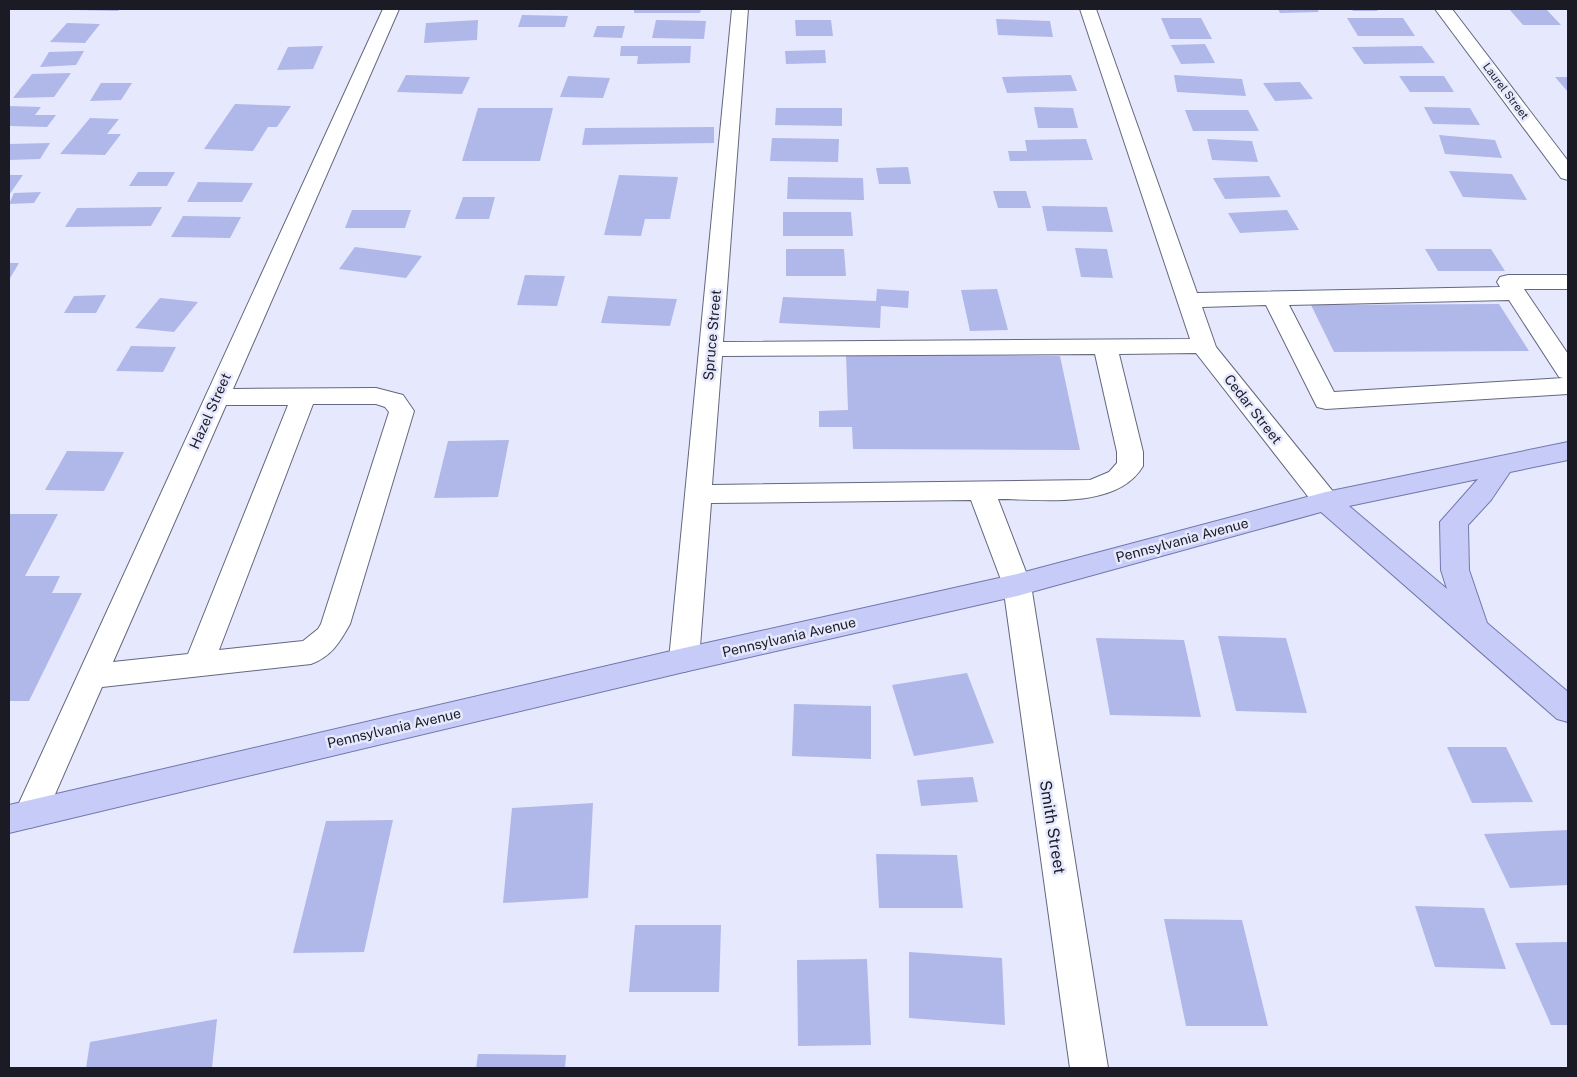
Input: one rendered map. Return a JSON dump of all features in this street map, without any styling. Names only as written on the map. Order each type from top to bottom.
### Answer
[{"type":"main road","name":"Pennsylvania Avenue","points":[[19,816],[684,660],[1017,585],[1326,501],[1568,451]]},
{"type":"main road","points":[[1475,631],[1455,570],[1454,522],[1482,493],[1501,465]]},
{"type":"main road","name":"Cedar Street","points":[[1326,501],[1568,710]]},
{"type":"street","name":"Hazel Street","points":[[19,816],[92,676],[391,9]]},
{"type":"street","name":"Spruce Street","points":[[684,660],[740,9]]},
{"type":"street","name":"Cedar Street","points":[[1088,9],[1204,346],[1326,501]]},
{"type":"street","name":"Laurel Street","points":[[1444,9],[1568,174]]},
{"type":"street","points":[[1568,282],[1508,282],[1568,372]]},
{"type":"street","points":[[1188,300],[1514,293]]},
{"type":"street","points":[[1274,298],[1326,401],[1568,386]]},
{"type":"street","points":[[711,349],[1204,346]]},
{"type":"street","points":[[698,494],[1092,489],[1118,478],[1130,466],[1130,452],[1105,347]]},
{"type":"street","points":[[92,676],[311,652],[328,637],[335,624],[402,411],[394,401],[376,396],[216,397]]},
{"type":"street","points":[[199,664],[304,397]]},
{"type":"street","name":"Smith Street","points":[[981,491],[1017,585],[1089,1068]]},
{"type":"building","points":[[73,9],[120,9],[118,11]]},
{"type":"building","points":[[634,9],[701,9],[700,13],[634,13]]},
{"type":"building","points":[[1278,9],[1317,9],[1319,12],[1280,13]]},
{"type":"building","points":[[1351,9],[1376,9],[1378,11],[1353,11]]},
{"type":"building","points":[[1509,9],[1546,9],[1561,25],[1523,25]]},
{"type":"building","points":[[522,15],[568,16],[565,27],[518,27]]},
{"type":"building","points":[[1161,18],[1201,18],[1212,39],[1170,39]]},
{"type":"building","points":[[1347,18],[1403,18],[1415,36],[1358,36]]},
{"type":"building","points":[[996,19],[1050,21],[1053,37],[998,35]]},
{"type":"building","points":[[478,20],[477,40],[424,43],[426,23]]},
{"type":"building","points":[[656,20],[706,21],[704,39],[652,38]]},
{"type":"building","points":[[795,20],[831,20],[833,36],[796,36]]},
{"type":"building","points":[[67,23],[100,24],[85,43],[50,42]]},
{"type":"building","points":[[597,26],[625,26],[622,38],[593,37]]},
{"type":"building","points":[[1205,44],[1215,63],[1181,64],[1171,45]]},
{"type":"building","points":[[323,46],[313,69],[277,70],[288,47]]},
{"type":"building","points":[[621,46],[691,46],[690,63],[637,64],[638,56],[620,56]]},
{"type":"building","points":[[1422,46],[1435,63],[1364,64],[1352,47]]},
{"type":"building","points":[[825,50],[826,63],[786,64],[785,51]]},
{"type":"building","points":[[84,51],[76,65],[40,67],[49,52]]},
{"type":"building","points":[[71,73],[54,97],[13,98],[32,74]]},
{"type":"building","points":[[406,75],[470,77],[462,94],[397,92]]},
{"type":"building","points":[[1071,75],[1077,91],[1007,93],[1002,77]]},
{"type":"building","points":[[1174,75],[1242,79],[1246,96],[1177,92]]},
{"type":"building","points":[[568,76],[610,78],[603,98],[560,97]]},
{"type":"building","points":[[1399,76],[1444,76],[1454,92],[1410,92]]},
{"type":"building","points":[[1555,77],[1568,77],[1568,92]]},
{"type":"building","points":[[1300,82],[1313,99],[1275,101],[1263,83]]},
{"type":"building","points":[[101,83],[132,83],[121,100],[90,101]]},
{"type":"building","points":[[235,104],[291,106],[277,127],[268,127],[253,151],[204,149]]},
{"type":"building","points":[[9,106],[41,107],[35,115],[56,115],[47,127],[9,126]]},
{"type":"building","points":[[1034,107],[1073,108],[1078,128],[1038,128]]},
{"type":"building","points":[[1424,107],[1470,108],[1480,125],[1433,124]]},
{"type":"building","points":[[478,108],[553,108],[540,161],[462,161]]},
{"type":"building","points":[[776,108],[842,108],[842,126],[775,125]]},
{"type":"building","points":[[1185,110],[1248,110],[1259,131],[1193,131]]},
{"type":"building","points":[[90,118],[119,119],[107,134],[121,134],[105,155],[60,154]]},
{"type":"building","points":[[714,127],[714,143],[582,145],[585,128]]},
{"type":"building","points":[[1439,135],[1495,140],[1502,158],[1445,154]]},
{"type":"building","points":[[772,138],[839,139],[838,162],[770,161]]},
{"type":"building","points":[[1086,139],[1093,160],[1010,161],[1008,151],[1027,151],[1025,140]]},
{"type":"building","points":[[1207,139],[1252,141],[1258,162],[1212,160]]},
{"type":"building","points":[[50,143],[40,159],[9,160],[9,144]]},
{"type":"building","points":[[908,167],[911,184],[879,184],[876,168]]},
{"type":"building","points":[[1449,171],[1512,174],[1527,200],[1463,197]]},
{"type":"building","points":[[138,172],[175,172],[167,186],[129,186]]},
{"type":"building","points":[[9,175],[23,175],[9,195]]},
{"type":"building","points":[[619,175],[678,177],[670,219],[645,219],[641,236],[604,235]]},
{"type":"building","points":[[1269,176],[1281,197],[1225,199],[1213,178]]},
{"type":"building","points":[[788,177],[863,178],[864,200],[787,199]]},
{"type":"building","points":[[198,182],[253,183],[242,202],[187,202]]},
{"type":"building","points":[[993,191],[1026,191],[1031,208],[998,208]]},
{"type":"building","points":[[41,192],[34,203],[9,204],[14,193]]},
{"type":"building","points":[[463,197],[495,197],[489,219],[455,219]]},
{"type":"building","points":[[1042,206],[1107,207],[1113,232],[1047,231]]},
{"type":"building","points":[[162,207],[151,226],[65,227],[77,208]]},
{"type":"building","points":[[352,210],[411,210],[405,228],[345,228]]},
{"type":"building","points":[[1287,210],[1299,230],[1240,233],[1228,213]]},
{"type":"building","points":[[783,212],[851,212],[853,236],[783,236]]},
{"type":"building","points":[[183,216],[241,217],[230,238],[171,237]]},
{"type":"building","points":[[355,247],[422,256],[406,278],[339,269]]},
{"type":"building","points":[[1075,248],[1107,249],[1113,278],[1081,277]]},
{"type":"building","points":[[786,249],[844,249],[846,276],[786,276]]},
{"type":"building","points":[[1425,249],[1491,249],[1505,271],[1438,271]]},
{"type":"building","points":[[9,263],[19,263],[9,280]]},
{"type":"building","points":[[525,275],[565,276],[557,306],[517,305]]},
{"type":"building","points":[[877,289],[909,291],[908,308],[881,306],[880,328],[779,323],[783,297],[876,301]]},
{"type":"building","points":[[997,289],[1008,330],[970,331],[961,290]]},
{"type":"building","points":[[106,295],[96,313],[64,313],[74,296]]},
{"type":"building","points":[[608,296],[677,299],[670,326],[601,323]]},
{"type":"building","points":[[160,298],[198,302],[174,332],[135,328]]},
{"type":"building","points":[[1499,304],[1529,351],[1334,352],[1311,305]]},
{"type":"building","points":[[131,346],[176,347],[163,372],[116,371]]},
{"type":"building","points":[[846,355],[1060,356],[1080,450],[853,449],[852,427],[819,427],[819,411],[848,410]]},
{"type":"building","points":[[509,440],[498,497],[434,498],[448,441]]},
{"type":"building","points":[[67,451],[124,452],[104,491],[45,490]]},
{"type":"building","points":[[9,514],[58,514],[25,576],[60,576],[52,593],[82,593],[29,701],[9,701]]},
{"type":"building","points":[[1218,636],[1286,638],[1307,713],[1236,711]]},
{"type":"building","points":[[1096,638],[1184,640],[1201,717],[1110,715]]},
{"type":"building","points":[[967,673],[994,743],[914,756],[892,685]]},
{"type":"building","points":[[794,704],[871,706],[871,759],[792,756]]},
{"type":"building","points":[[1447,747],[1506,747],[1533,802],[1472,803]]},
{"type":"building","points":[[973,777],[978,802],[921,806],[917,780]]},
{"type":"building","points":[[593,803],[588,898],[503,903],[512,808]]},
{"type":"building","points":[[393,820],[364,952],[293,953],[326,821]]},
{"type":"building","points":[[1568,830],[1568,885],[1510,888],[1484,834]]},
{"type":"building","points":[[876,854],[957,855],[963,908],[879,908]]},
{"type":"building","points":[[1415,906],[1484,908],[1506,969],[1435,967]]},
{"type":"building","points":[[1164,919],[1242,920],[1268,1026],[1186,1026]]},
{"type":"building","points":[[635,925],[721,925],[719,992],[629,992]]},
{"type":"building","points":[[1568,942],[1568,1025],[1551,1025],[1515,943]]},
{"type":"building","points":[[909,952],[1002,958],[1005,1025],[909,1018]]},
{"type":"building","points":[[867,959],[871,1045],[798,1046],[797,960]]},
{"type":"building","points":[[217,1019],[212,1068],[86,1068],[90,1042]]},
{"type":"building","points":[[478,1054],[566,1055],[565,1068],[476,1068]]}]
